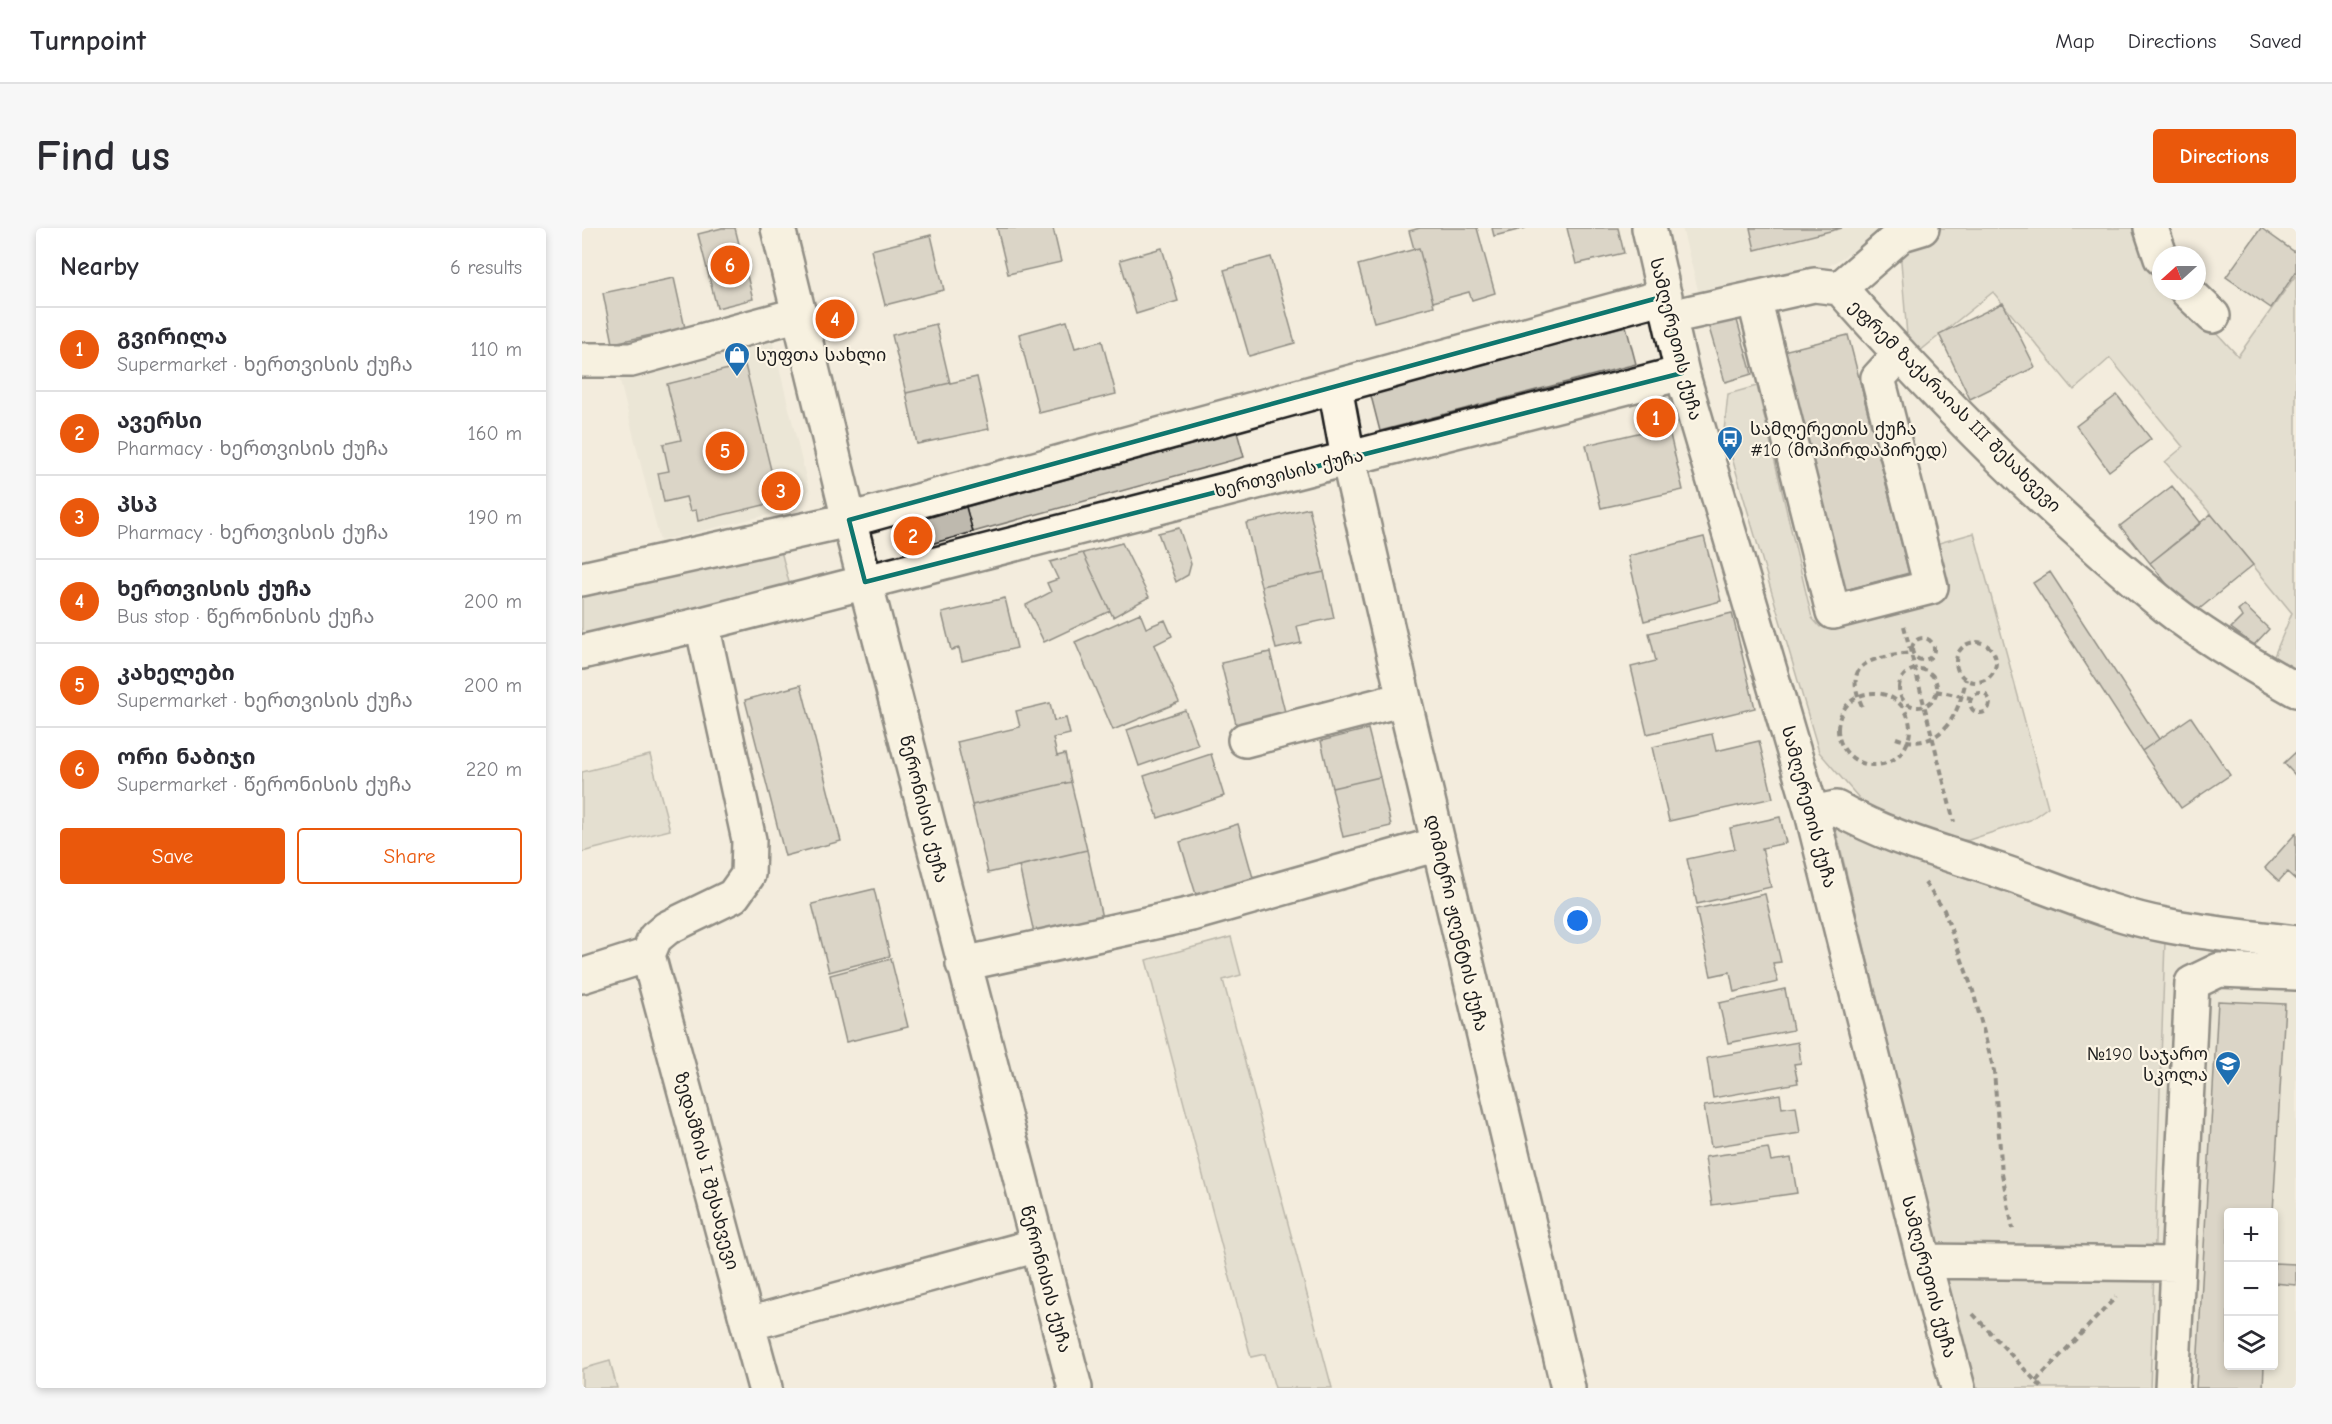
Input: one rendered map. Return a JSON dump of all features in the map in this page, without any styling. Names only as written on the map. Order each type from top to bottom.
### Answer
[{"type":"street","name":"წერონისის ქუჩა","points":[[778,228],[849,520],[1075,1388]]},
{"type":"street","name":"სამღერეთის ქუჩა","points":[[1649,228],[1682,373],[1812,813],[1923,1261],[1958,1388]]},
{"type":"street","points":[[2151,228],[2157,246]]},
{"type":"street","points":[[1840,288],[1908,230]]},
{"type":"street","name":"ეფრემ ზაქარაიას III შესახვევი","points":[[1668,306],[1754,298],[1814,285],[1840,288],[1900,354],[2027,484],[2170,610],[2296,690]]},
{"type":"street","points":[[1754,298],[1833,612],[1931,587],[1878,378],[1900,354]]},
{"type":"street","points":[[2196,300],[2213,316]]},
{"type":"street","points":[[582,579],[849,520],[1335,387],[1668,306]]},
{"type":"street","points":[[582,360],[631,360],[800,314]]},
{"type":"street","name":"ხერთვისის ქუჩა","points":[[582,652],[702,624],[1682,373]]},
{"type":"street","name":"დიმიტრი ჟღენტის ქუჩა","points":[[1335,387],[1348,458],[1404,699],[1568,1388]]},
{"type":"street","points":[[582,976],[648,955],[656,938],[666,928],[733,896],[748,875],[749,840],[702,624]]},
{"type":"street","points":[[1245,740],[1404,699]]},
{"type":"street","points":[[1812,813],[1836,808],[1895,837],[1998,870],[2096,907],[2152,922],[2295,943]]},
{"type":"street","points":[[963,964],[1192,914],[1438,844]]},
{"type":"street","name":"ზედამზის I შესახვევი","points":[[648,955],[765,1388]]},
{"type":"street","points":[[2172,1388],[2162,1264],[2192,983],[2219,970],[2296,974]]},
{"type":"street","points":[[748,1324],[1038,1245]]},
{"type":"street","points":[[1923,1261],[2162,1264]]},
{"type":"path","points":[[1896,596],[1956,830]]},
{"type":"path","points":[[1862,706],[1857,697],[1855,677],[1861,666],[1880,658],[1911,653],[1920,660],[1927,660],[1933,654],[1934,647],[1927,639],[1920,638],[1912,645],[1911,653]]},
{"type":"path","points":[[1896,738],[1918,742],[1932,738],[1951,721],[1963,696],[1966,679],[1956,664],[1959,652],[1968,643],[1987,645],[1994,654],[1993,672],[1978,681],[1966,679]]},
{"type":"path","points":[[1936,691],[1932,675],[1921,669],[1914,669],[1903,675],[1899,694],[1904,705],[1908,717],[1908,741],[1894,760],[1883,764],[1860,763],[1850,757],[1843,747],[1838,724],[1848,704],[1857,697],[1869,693],[1881,694],[1904,705],[1923,706],[1933,699],[1936,691]]},
{"type":"path","points":[[1936,691],[1971,698],[1979,693],[1986,694],[1991,703],[1989,709],[1983,713],[1973,711],[1971,698]]},
{"type":"path","points":[[1895,837],[1944,910],[1973,991],[1994,1071],[2002,1174],[2020,1262]]},
{"type":"path","points":[[2036,1382],[2162,1264]]},
{"type":"path","points":[[1972,1312],[2042,1388]]},
{"type":"highlighted area","points":[[1665,296],[1682,373],[865,582],[849,520]]},
{"type":"shaded area","points":[[1682,228],[1891,228],[1827,267],[1699,294]]},
{"type":"shaded area","points":[[1925,228],[2133,228],[2144,254],[2152,263],[2152,300],[2186,300],[2238,356],[2296,275],[2296,673],[2272,661],[2292,613],[2165,462],[2183,447],[2110,358],[2074,390],[1993,292],[1915,355],[1908,348],[1900,249]]},
{"type":"shaded area","points":[[1626,326],[1636,364],[1380,431],[1370,392]]},
{"type":"shaded area","points":[[772,339],[809,490],[796,508],[660,541],[619,377]]},
{"type":"shaded area","points":[[1757,386],[1812,618],[1820,627],[1946,592],[1932,545],[1974,533],[2048,807],[2030,820],[1969,840],[1932,842],[1879,821],[1819,752],[1724,431],[1728,394]]},
{"type":"shaded area","points":[[1237,432],[1244,457],[973,532],[966,507]]},
{"type":"shaded area","points":[[780,547],[791,590],[582,638],[582,593]]},
{"type":"shaded area","points":[[650,755],[670,830],[582,852],[582,772]]},
{"type":"shaded area","points":[[1834,822],[1937,869],[2059,911],[2165,941],[2150,1388],[1972,1388]]},
{"type":"shaded area","points":[[1231,937],[1241,975],[1223,980],[1332,1388],[1275,1388],[1265,1354],[1251,1357],[1146,960]]},
{"type":"shaded area","name":"№190 საჯარო სკოლა","points":[[2165,941],[2296,961],[2296,1388],[2150,1388]]},
{"type":"shaded area","points":[[610,1361],[617,1388],[582,1388],[582,1369]]},
{"type":"building","points":[[722,228],[735,228],[753,299],[717,308],[698,234]]},
{"type":"building","points":[[997,228],[1053,228],[1061,262],[1008,274]]},
{"type":"building","points":[[1420,228],[1477,228],[1495,293],[1472,300],[1469,292],[1433,302],[1419,248],[1414,249],[1409,231]]},
{"type":"building","points":[[1492,228],[1526,228],[1494,236]]},
{"type":"building","points":[[1567,228],[1618,228],[1624,253],[1576,264]]},
{"type":"building","points":[[1750,228],[1842,228],[1755,250]]},
{"type":"building","points":[[2261,228],[2296,253],[2296,272],[2271,308],[2226,277]]},
{"type":"building","points":[[931,235],[944,290],[885,305],[871,250]]},
{"type":"building","points":[[1162,248],[1178,301],[1136,314],[1120,260]]},
{"type":"building","points":[[1419,248],[1434,306],[1374,322],[1358,265]]},
{"type":"building","points":[[1271,257],[1295,343],[1249,356],[1224,270]]},
{"type":"building","points":[[674,278],[685,328],[613,343],[603,293]]},
{"type":"building","points":[[2003,303],[2035,367],[1970,399],[1939,334]]},
{"type":"building","points":[[1735,313],[1752,374],[1725,382],[1707,321]]},
{"type":"building","points":[[1067,321],[1075,348],[1102,341],[1116,394],[1039,413],[1019,334]]},
{"type":"building","points":[[936,324],[950,383],[906,393],[892,335]]},
{"type":"building","points":[[1848,335],[1909,573],[1845,590],[1783,351]]},
{"type":"building","points":[[745,365],[773,478],[787,474],[793,498],[698,521],[696,510],[690,511],[686,497],[664,502],[658,473],[669,471],[663,444],[681,440],[667,384]]},
{"type":"building","points":[[977,377],[989,429],[917,444],[906,393]]},
{"type":"building","points":[[2117,395],[2151,439],[2109,471],[2076,426]]},
{"type":"building","points":[[1668,426],[1683,490],[1601,508],[1586,445]]},
{"type":"building","points":[[2172,486],[2201,523],[2150,563],[2120,526]]},
{"type":"building","points":[[966,507],[973,532],[906,551],[899,526]]},
{"type":"building","points":[[1309,508],[1324,572],[1261,586],[1246,523]]},
{"type":"building","points":[[2211,514],[2253,565],[2192,615],[2150,563]]},
{"type":"building","points":[[1179,528],[1191,564],[1188,575],[1176,582],[1158,533]]},
{"type":"building","points":[[1704,537],[1721,601],[1644,621],[1628,556]]},
{"type":"building","points":[[1122,543],[1149,597],[1113,617],[1083,553]]},
{"type":"building","points":[[1083,553],[1110,611],[1044,642],[1026,605],[1051,592],[1047,583],[1058,579],[1050,562]]},
{"type":"building","points":[[1324,572],[1334,618],[1297,626],[1301,643],[1276,649],[1261,586]]},
{"type":"building","points":[[2050,572],[2159,739],[2142,751],[2033,583]]},
{"type":"building","points":[[1005,598],[1017,648],[962,661],[959,648],[951,650],[942,613]]},
{"type":"building","points":[[2244,605],[2269,629],[2254,645],[2231,628],[2242,617],[2238,610]]},
{"type":"building","points":[[1140,613],[1146,628],[1165,620],[1172,636],[1154,645],[1179,702],[1113,730],[1075,642]]},
{"type":"building","points":[[1732,613],[1755,708],[1647,734],[1631,667],[1656,661],[1649,633]]},
{"type":"building","points":[[1270,652],[1286,716],[1237,728],[1221,663]]},
{"type":"building","points":[[801,685],[841,841],[785,856],[745,700]]},
{"type":"building","points":[[1050,703],[1054,721],[1066,718],[1070,734],[1053,738],[1057,756],[1065,754],[1071,782],[972,805],[957,742],[1020,727],[1016,711]]},
{"type":"building","points":[[1185,710],[1198,745],[1139,766],[1127,730]]},
{"type":"building","points":[[2191,717],[2230,775],[2181,808],[2142,751]]},
{"type":"building","points":[[1368,729],[1380,777],[1332,788],[1321,741]]},
{"type":"building","points":[[1712,734],[1716,751],[1759,741],[1773,798],[1669,821],[1652,747]]},
{"type":"building","points":[[2296,752],[2296,776],[2284,763]]},
{"type":"building","points":[[1211,754],[1224,796],[1158,818],[1144,776]]},
{"type":"building","points":[[1380,777],[1391,826],[1343,837],[1332,788]]},
{"type":"building","points":[[1071,782],[1087,850],[988,873],[972,805]]},
{"type":"building","points":[[1780,817],[1786,843],[1762,848],[1771,887],[1697,904],[1687,859],[1735,849],[1730,828]]},
{"type":"building","points":[[1238,824],[1255,885],[1198,901],[1180,842]]},
{"type":"building","points":[[2296,833],[2296,880],[2287,872],[2279,881],[2265,868]]},
{"type":"building","points":[[1087,850],[1102,918],[1034,933],[1019,866]]},
{"type":"building","points":[[874,889],[890,956],[829,972],[812,904]]},
{"type":"building","points":[[1765,894],[1781,962],[1773,963],[1778,982],[1734,992],[1730,972],[1711,976],[1696,909]]},
{"type":"building","points":[[891,959],[908,1027],[846,1042],[830,975]]},
{"type":"building","points":[[1785,989],[1793,1030],[1728,1043],[1719,1003]]},
{"type":"building","points":[[2218,1001],[2285,1004],[2273,1208],[2224,1208],[2224,1370],[2264,1370],[2263,1388],[2196,1388]]},
{"type":"building","points":[[1798,1042],[1801,1063],[1794,1064],[1798,1083],[1713,1098],[1707,1058]]},
{"type":"building","points":[[1780,1094],[1782,1108],[1796,1106],[1800,1133],[1711,1147],[1704,1106]]},
{"type":"building","points":[[1768,1148],[1771,1161],[1791,1158],[1797,1193],[1712,1205],[1705,1157]]},
{"type":"building","points":[[2278,1263],[2296,1264],[2296,1285],[2278,1283]]},
{"type":"place","name":"ორი ნაბიჯი","points":[[730,265]]},
{"type":"place","name":"ხერთვისის ქუჩა","points":[[835,319]]},
{"type":"place","name":"სუფთა სახლი","points":[[737,378]]},
{"type":"place","name":"გვირილა","points":[[1656,418]]},
{"type":"place","name":"კახელები","points":[[725,451]]},
{"type":"place","name":"სამღერეთის ქუჩა #10 (მოპირდაპირედ)","points":[[1730,462]]},
{"type":"place","name":"პსპ","points":[[781,491]]},
{"type":"place","name":"ავერსი","points":[[913,536]]},
{"type":"place","name":"№190 საჯარო სკოლა","points":[[2228,1087]]}]
